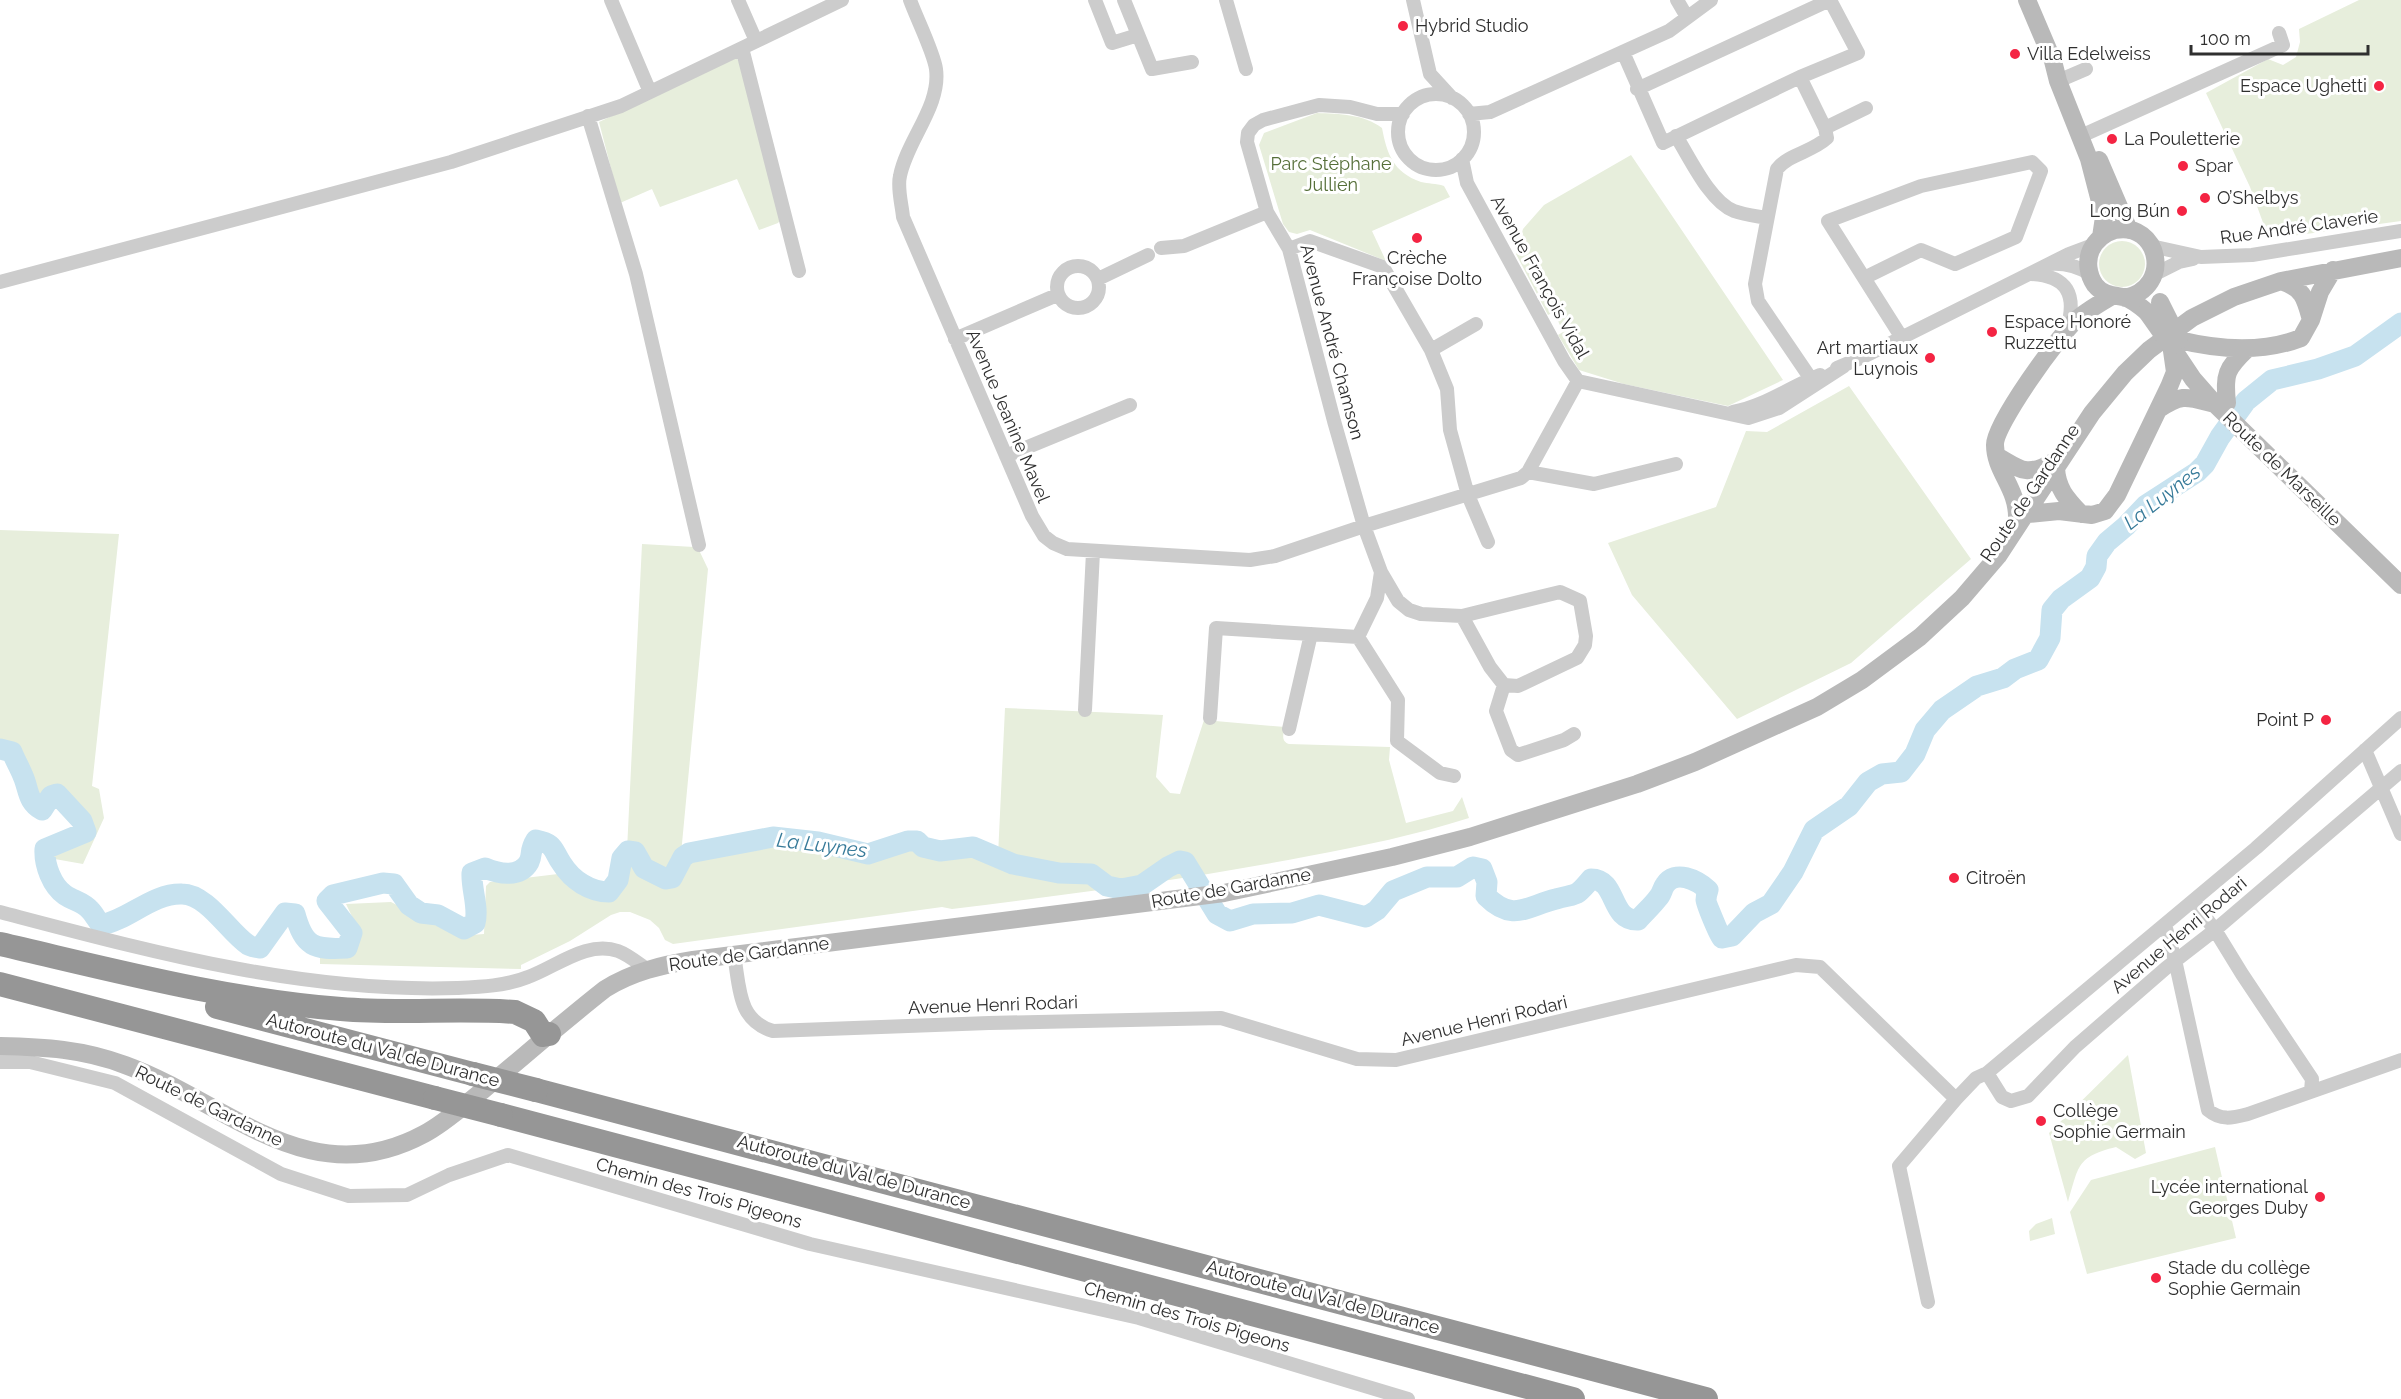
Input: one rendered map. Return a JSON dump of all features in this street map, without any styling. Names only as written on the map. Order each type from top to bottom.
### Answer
[{"type":"highway","points":[[0,944],[239,997],[343,1009],[515,1012],[534,1021],[543,1031],[530,1052]]},
{"type":"highway","name":"Autoroute du Val de Durance","points":[[0,950],[1706,1399]]},
{"type":"highway","name":"Autoroute du Val de Durance","points":[[0,984],[1573,1399]]},
{"type":"main road","points":[[2027,0],[2084,135],[2129,230]]},
{"type":"main road","points":[[2084,135],[2104,217],[2088,264],[2091,277],[2104,293],[2153,307],[2153,277],[2156,265],[2151,246],[2142,235],[2120,229],[2097,241]]},
{"type":"main road","name":"Route de Gardanne","points":[[543,1031],[617,981],[648,970],[686,961],[1224,892],[1392,857],[1481,834],[1567,806],[1693,758],[1803,705],[1854,677],[1914,634],[1955,598],[2022,516],[2086,409],[2120,368],[2145,344],[2188,313],[2232,290],[2280,273],[2401,251]]},
{"type":"main road","name":"Route de Gardanne","points":[[2054,465],[2092,413],[2125,374],[2150,350],[2192,318],[2234,297],[2281,281],[2401,258]]},
{"type":"main road","points":[[2091,277],[2072,325],[2018,398],[1998,430],[1995,444],[1997,456],[2022,516],[2045,511],[2092,515],[2104,511],[2117,495],[2175,372],[2175,343],[2247,349],[2280,346],[2301,338],[2311,320],[2320,292],[2333,270]]},
{"type":"main road","points":[[2072,325],[2118,297],[2141,292],[2153,277]]},
{"type":"main road","points":[[2281,281],[2294,286],[2304,296],[2311,320]]},
{"type":"main road","name":"Route de Marseille","points":[[2153,307],[2193,379],[2401,573]]},
{"type":"main road","points":[[2158,409],[2175,398],[2192,398],[2221,406],[2224,379],[2230,365],[2247,349]]},
{"type":"main road","name":"Route de Marseille","points":[[2252,434],[2401,585]]},
{"type":"main road","points":[[1997,456],[2023,471],[2036,472],[2054,465],[2057,481],[2064,496],[2080,514]]},
{"type":"main road","name":"Route de Gardanne","points":[[0,1046],[68,1049],[116,1062],[186,1093],[259,1134],[303,1150],[345,1155],[373,1153],[406,1143],[425,1134],[444,1122],[530,1052]]},
{"type":"street","points":[[611,0],[650,92]]},
{"type":"street","points":[[738,0],[756,41]]},
{"type":"street","points":[[0,282],[451,162],[621,106],[842,0]]},
{"type":"street","name":"Avenue Jeanine Mavel","points":[[910,0],[936,68],[935,87],[930,106],[907,150],[899,179],[903,217],[1032,516],[1044,536],[1053,543],[1067,549],[1093,552],[1250,560],[1275,556],[1364,526],[1509,484],[1528,472]]},
{"type":"street","points":[[1095,0],[1112,43],[1137,35]]},
{"type":"street","points":[[1125,0],[1152,69],[1192,62]]},
{"type":"street","points":[[1226,0],[1246,69]]},
{"type":"street","points":[[1413,0],[1430,74],[1452,98]]},
{"type":"street","points":[[1677,0],[1687,17]]},
{"type":"street","points":[[1469,114],[1490,112],[1669,31],[1711,0]]},
{"type":"street","points":[[1623,52],[1637,89],[1663,142],[1800,77],[1858,53],[1830,0],[1637,89]]},
{"type":"street","points":[[2084,135],[2283,45],[2278,33]]},
{"type":"street","points":[[742,48],[799,272]]},
{"type":"street","points":[[2061,80],[2086,69]]},
{"type":"street","points":[[1422,97],[1430,74]]},
{"type":"street","points":[[1800,77],[1825,128],[1827,138],[1820,144],[1781,163],[1777,169],[1755,284],[1758,301],[1811,379]]},
{"type":"street","points":[[1473,138],[1473,126],[1462,104],[1442,94],[1422,97],[1411,104],[1402,114],[1398,133],[1404,152],[1413,162],[1424,168],[1437,170],[1446,168],[1462,159],[1490,112]]},
{"type":"street","name":"Avenue André Chamson","points":[[1377,114],[1350,107],[1319,105],[1263,120],[1254,125],[1248,133],[1247,142],[1267,212],[1289,249],[1364,526],[1381,572],[1398,601],[1409,610],[1420,614],[1462,616],[1560,592],[1580,601],[1586,636],[1585,645],[1577,658],[1518,686],[1504,685]]},
{"type":"street","points":[[1825,128],[1866,108]]},
{"type":"street","points":[[1377,114],[1402,114]]},
{"type":"street","points":[[1377,114],[1398,133]]},
{"type":"street","points":[[588,117],[636,274],[699,545]]},
{"type":"street","points":[[1676,136],[1705,183],[1721,203],[1732,211],[1767,218]]},
{"type":"street","name":"Avenue François Vidal","points":[[1462,159],[1467,183],[1564,361],[1578,381],[1748,418],[1760,416],[1802,396],[1844,366]]},
{"type":"street","points":[[1863,278],[1921,250],[1955,264],[2016,237],[2041,171],[2032,162],[1921,186],[1828,221],[1863,278],[1902,338]]},
{"type":"street","name":"Avenue François Vidal","points":[[1437,170],[1467,183]]},
{"type":"street","points":[[1161,248],[1184,246],[1267,212]]},
{"type":"street","name":"Rue André Claverie","points":[[2153,277],[2179,262],[2201,257],[2252,255],[2401,231]]},
{"type":"street","points":[[1289,249],[1310,241],[1383,267],[1431,350],[1447,389],[1450,430],[1468,495],[1488,542]]},
{"type":"street","name":"Avenue François Vidal","points":[[1728,413],[1748,409],[1773,399],[1811,379],[1844,366],[2097,241]]},
{"type":"street","name":"Rue André Claverie","points":[[2151,246],[2201,257]]},
{"type":"street","points":[[1098,279],[1148,255]]},
{"type":"street","points":[[2048,265],[2067,265],[2091,277]]},
{"type":"street","points":[[1071,266],[1088,267],[1098,279],[1098,296],[1086,307],[1070,308],[1057,295],[1058,276],[1071,266]]},
{"type":"street","points":[[2029,274],[2047,275],[2065,286],[2071,297],[2072,325]]},
{"type":"street","points":[[955,339],[1057,295]]},
{"type":"street","points":[[1431,350],[1476,324]]},
{"type":"street","points":[[1578,381],[1528,472],[1594,484],[1676,464]]},
{"type":"street","points":[[1006,456],[1130,405]]},
{"type":"street","points":[[1085,710],[1093,552]]},
{"type":"street","points":[[1358,637],[1377,598],[1381,572]]},
{"type":"street","points":[[1462,616],[1490,667],[1504,685],[1496,711],[1511,750],[1518,755],[1564,740],[1574,734]]},
{"type":"street","points":[[1210,718],[1216,628],[1358,637]]},
{"type":"street","points":[[1289,729],[1311,634]]},
{"type":"street","points":[[1358,637],[1398,700],[1397,741],[1440,773],[1454,776]]},
{"type":"street","name":"Avenue Henri Rodari","points":[[1928,1302],[1899,1166],[1976,1078],[1987,1073],[2256,848],[2401,718]]},
{"type":"street","points":[[2365,750],[2401,834]]},
{"type":"street","name":"Avenue Henri Rodari","points":[[1987,1073],[2002,1097],[2010,1101],[2028,1096],[2074,1047],[2401,771]]},
{"type":"street","points":[[2193,901],[2215,930],[2241,975],[2312,1079],[2311,1091]]},
{"type":"street","points":[[0,912],[189,959],[304,980],[345,985],[458,988],[514,982],[530,977],[584,951],[598,949],[619,951],[648,970]]},
{"type":"street","points":[[2165,924],[2208,1110],[2222,1119],[2235,1117],[2401,1060]]},
{"type":"street","name":"Avenue Henri Rodari","points":[[734,955],[744,1008],[755,1023],[773,1031],[1221,1018],[1357,1059],[1396,1060],[1796,965],[1820,967],[1956,1099]]},
{"type":"street","name":"Chemin des Trois Pigeons","points":[[0,1062],[30,1062],[115,1083],[281,1174],[349,1196],[406,1195],[449,1175],[508,1155],[810,1244],[1139,1318],[1408,1399]]},
{"type":"green space","points":[[2359,0],[2401,0],[2401,221],[2269,239],[2250,187],[2206,93],[2268,59],[2283,65],[2296,57],[2300,42],[2299,29]]},
{"type":"green space","points":[[736,57],[741,65],[781,219],[778,223],[759,230],[737,179],[660,207],[652,189],[620,203],[599,122]]},
{"type":"green space","name":"Parc Stéphane Jullien","points":[[1317,113],[1351,116],[1375,123],[1382,128],[1389,154],[1404,173],[1421,182],[1444,186],[1450,197],[1372,231],[1386,261],[1310,230],[1297,234],[1289,232],[1283,224],[1259,145],[1264,133]]},
{"type":"green space","points":[[1631,155],[1783,380],[1728,406],[1624,384],[1579,370],[1558,335],[1563,332],[1554,312],[1548,315],[1516,254],[1523,229],[1544,205]]},
{"type":"green space","points":[[2122,241],[2138,248],[2145,264],[2138,280],[2122,287],[2106,280],[2099,264],[2106,248]]},
{"type":"green space","points":[[1849,386],[1971,559],[1851,663],[1737,719],[1632,595],[1608,543],[1716,507],[1746,431],[1767,432]]},
{"type":"green space","points":[[0,530],[119,534],[92,786],[99,789],[104,818],[83,864],[49,858],[48,850],[83,836],[90,829],[88,822],[54,788],[49,791],[42,805],[37,805],[21,762],[9,749],[0,746]]},
{"type":"green space","points":[[642,544],[694,547],[699,550],[708,569],[681,854],[673,872],[668,876],[658,870],[648,869],[635,850],[627,850]]},
{"type":"green space","points":[[1005,708],[1163,715],[1156,777],[1170,793],[1180,794],[1204,720],[1285,727],[1283,735],[1286,743],[1289,744],[1390,747],[1389,760],[1406,823],[1453,811],[1462,797],[1469,818],[1369,844],[1220,872],[1041,898],[952,909],[942,907],[673,944],[665,940],[659,928],[650,920],[630,912],[620,912],[611,915],[570,941],[521,965],[521,969],[320,964],[320,953],[331,954],[353,948],[361,935],[346,904],[391,902],[458,936],[484,934],[486,886],[490,882],[558,874],[568,885],[579,892],[591,897],[606,899],[617,888],[626,856],[631,854],[643,870],[668,882],[673,881],[690,857],[724,852],[734,846],[770,840],[830,846],[863,856],[878,856],[913,844],[926,850],[923,843],[944,850],[968,844],[998,856]]},
{"type":"green space","points":[[2128,1055],[2146,1153],[2135,1159],[2116,1147],[2086,1159],[2077,1171],[2068,1202],[2049,1133]]},
{"type":"green space","points":[[2215,1147],[2236,1238],[2087,1274],[2070,1212],[2091,1180]]},
{"type":"green space","points":[[2052,1218],[2055,1234],[2030,1241],[2029,1231],[2036,1224]]},
{"type":"waterway","name":"La Luynes","points":[[0,749],[12,752],[31,799],[37,807],[42,810],[51,796],[57,794],[82,821],[86,832],[45,849],[46,862],[50,875],[60,891],[87,907],[101,925],[121,918],[161,898],[182,894],[200,900],[247,944],[260,948],[285,913],[295,914],[302,934],[312,944],[326,948],[347,948],[352,933],[327,901],[333,895],[383,883],[394,884],[409,905],[421,913],[438,915],[464,929],[475,923],[476,917],[472,873],[485,868],[503,873],[520,871],[529,862],[536,840],[547,843],[553,848],[566,870],[576,880],[595,890],[609,892],[618,880],[622,858],[628,851],[635,852],[644,868],[666,879],[672,878],[683,857],[689,853],[773,837],[818,842],[868,854],[908,841],[917,841],[923,847],[940,851],[973,847],[1013,864],[1059,873],[1091,874],[1107,886],[1121,889],[1142,885],[1180,861],[1185,862],[1217,914],[1230,921],[1253,914],[1292,913],[1319,905],[1366,917],[1377,910],[1393,891],[1427,877],[1457,877],[1473,867],[1482,869],[1487,882],[1486,896],[1504,909],[1520,910],[1573,895],[1591,879],[1600,881],[1606,886],[1622,914],[1629,919],[1638,920],[1659,896],[1669,880],[1680,877],[1692,880],[1708,890],[1707,902],[1722,938],[1732,936],[1754,913],[1771,904],[1793,872],[1814,830],[1849,806],[1868,782],[1882,774],[1901,772],[1915,754],[1925,730],[1942,710],[1977,686],[2003,678],[2015,669],[2038,660],[2050,638],[2052,610],[2061,599],[2090,578],[2096,567],[2097,556],[2107,542],[2146,505],[2197,472],[2205,464],[2220,437],[2246,401],[2272,380],[2318,369],[2355,356],[2401,323]]},
{"type":"place","name":"Hybrid Studio","points":[[1403,26]]},
{"type":"place","name":"Villa Edelweiss","points":[[2015,54]]},
{"type":"place","name":"Espace Ughetti","points":[[2379,86]]},
{"type":"place","name":"La Pouletterie","points":[[2112,139]]},
{"type":"place","name":"Spar","points":[[2183,166]]},
{"type":"place","name":"O’Shelbys","points":[[2205,198]]},
{"type":"place","name":"Long Bún","points":[[2182,211]]},
{"type":"place","name":"Crèche Françoise Dolto","points":[[1417,238]]},
{"type":"place","name":"Espace Honoré Ruzzettu","points":[[1992,332]]},
{"type":"place","name":"Art martiaux Luynois","points":[[1930,358]]},
{"type":"place","name":"Point P","points":[[2326,720]]},
{"type":"place","name":"Citroën","points":[[1954,878]]},
{"type":"place","name":"Collège Sophie Germain","points":[[2041,1121]]},
{"type":"place","name":"Lycée international Georges Duby","points":[[2320,1197]]},
{"type":"place","name":"Stade du collège Sophie Germain","points":[[2156,1278]]}]
